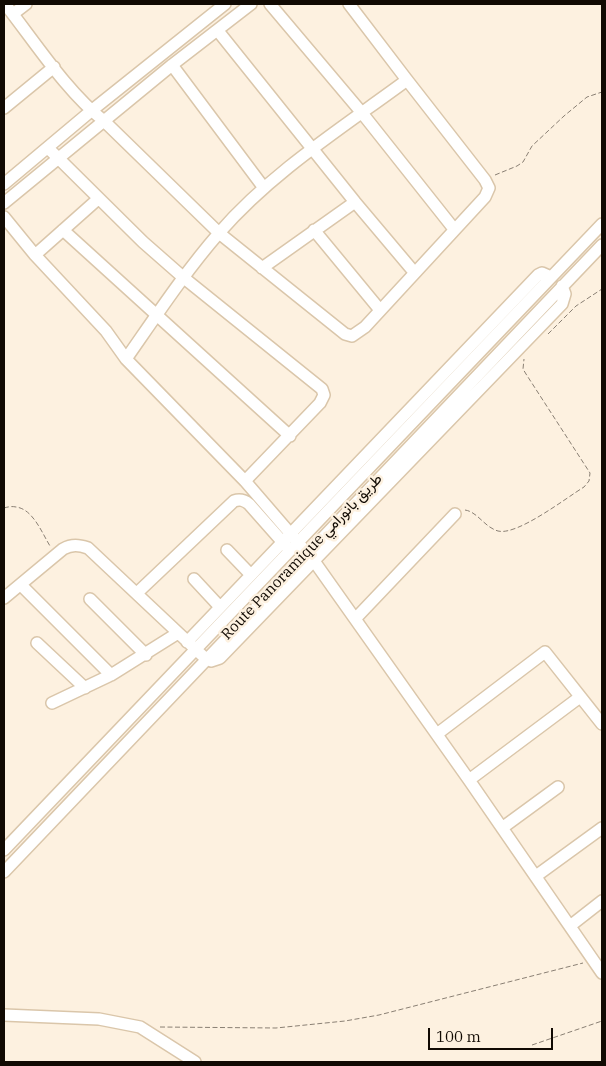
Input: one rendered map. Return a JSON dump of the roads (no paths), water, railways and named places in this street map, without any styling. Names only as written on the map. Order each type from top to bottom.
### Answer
[{"type":"street","points":[[4,4],[91,111],[219,233],[349,336],[357,334],[380,310],[488,193],[489,188],[485,180],[349,4]]},
{"type":"street","points":[[13,14],[26,4]]},
{"type":"street","points":[[4,184],[91,111],[225,4]]},
{"type":"street","points":[[4,203],[251,4]]},
{"type":"street","points":[[270,4],[362,113],[454,230]]},
{"type":"street","points":[[218,30],[355,202],[414,272]]},
{"type":"street","points":[[172,66],[264,188]]},
{"type":"street","points":[[5,106],[54,67]]},
{"type":"street","points":[[126,359],[157,314],[219,233],[264,188],[312,148],[407,80]]},
{"type":"street","points":[[48,148],[98,199],[184,278],[322,390],[324,395],[320,403],[245,481]]},
{"type":"street","points":[[35,255],[98,199]]},
{"type":"street","points":[[262,268],[355,202]]},
{"type":"street","points":[[4,217],[35,255],[106,332],[126,359],[245,481],[291,542],[356,618],[602,973]]},
{"type":"street","points":[[191,646],[220,607],[251,575],[291,542],[538,275],[542,273],[551,278],[602,224]]},
{"type":"street","points":[[63,230],[290,436]]},
{"type":"street","points":[[314,230],[380,310]]},
{"type":"street","name":"Route Panoramique طريق بانورامي","points":[[4,872],[206,659],[307,561],[602,244]]},
{"type":"street","points":[[569,258],[579,269]]},
{"type":"street","points":[[137,594],[234,501],[239,499],[245,500],[291,542]]},
{"type":"street","points":[[356,618],[455,514]]},
{"type":"street","name":"Route Panoramique طريق بانورامي","points":[[4,850],[191,646],[291,542]]},
{"type":"street","points":[[4,598],[68,546],[76,545],[88,548],[206,659]]},
{"type":"street","points":[[226,550],[251,575]]},
{"type":"street","points":[[194,579],[220,607]]},
{"type":"street","points":[[21,585],[111,675]]},
{"type":"street","points":[[90,599],[146,655]]},
{"type":"street","points":[[52,703],[111,675],[146,655],[178,633]]},
{"type":"street","points":[[38,642],[85,688]]},
{"type":"street","points":[[437,734],[545,652],[602,724]]},
{"type":"street","points":[[469,780],[580,697]]},
{"type":"street","points":[[502,828],[558,787]]},
{"type":"street","points":[[536,876],[602,828]]},
{"type":"street","points":[[570,926],[602,901]]},
{"type":"street","points":[[4,1015],[92,1018],[140,1027],[195,1062]]}]
